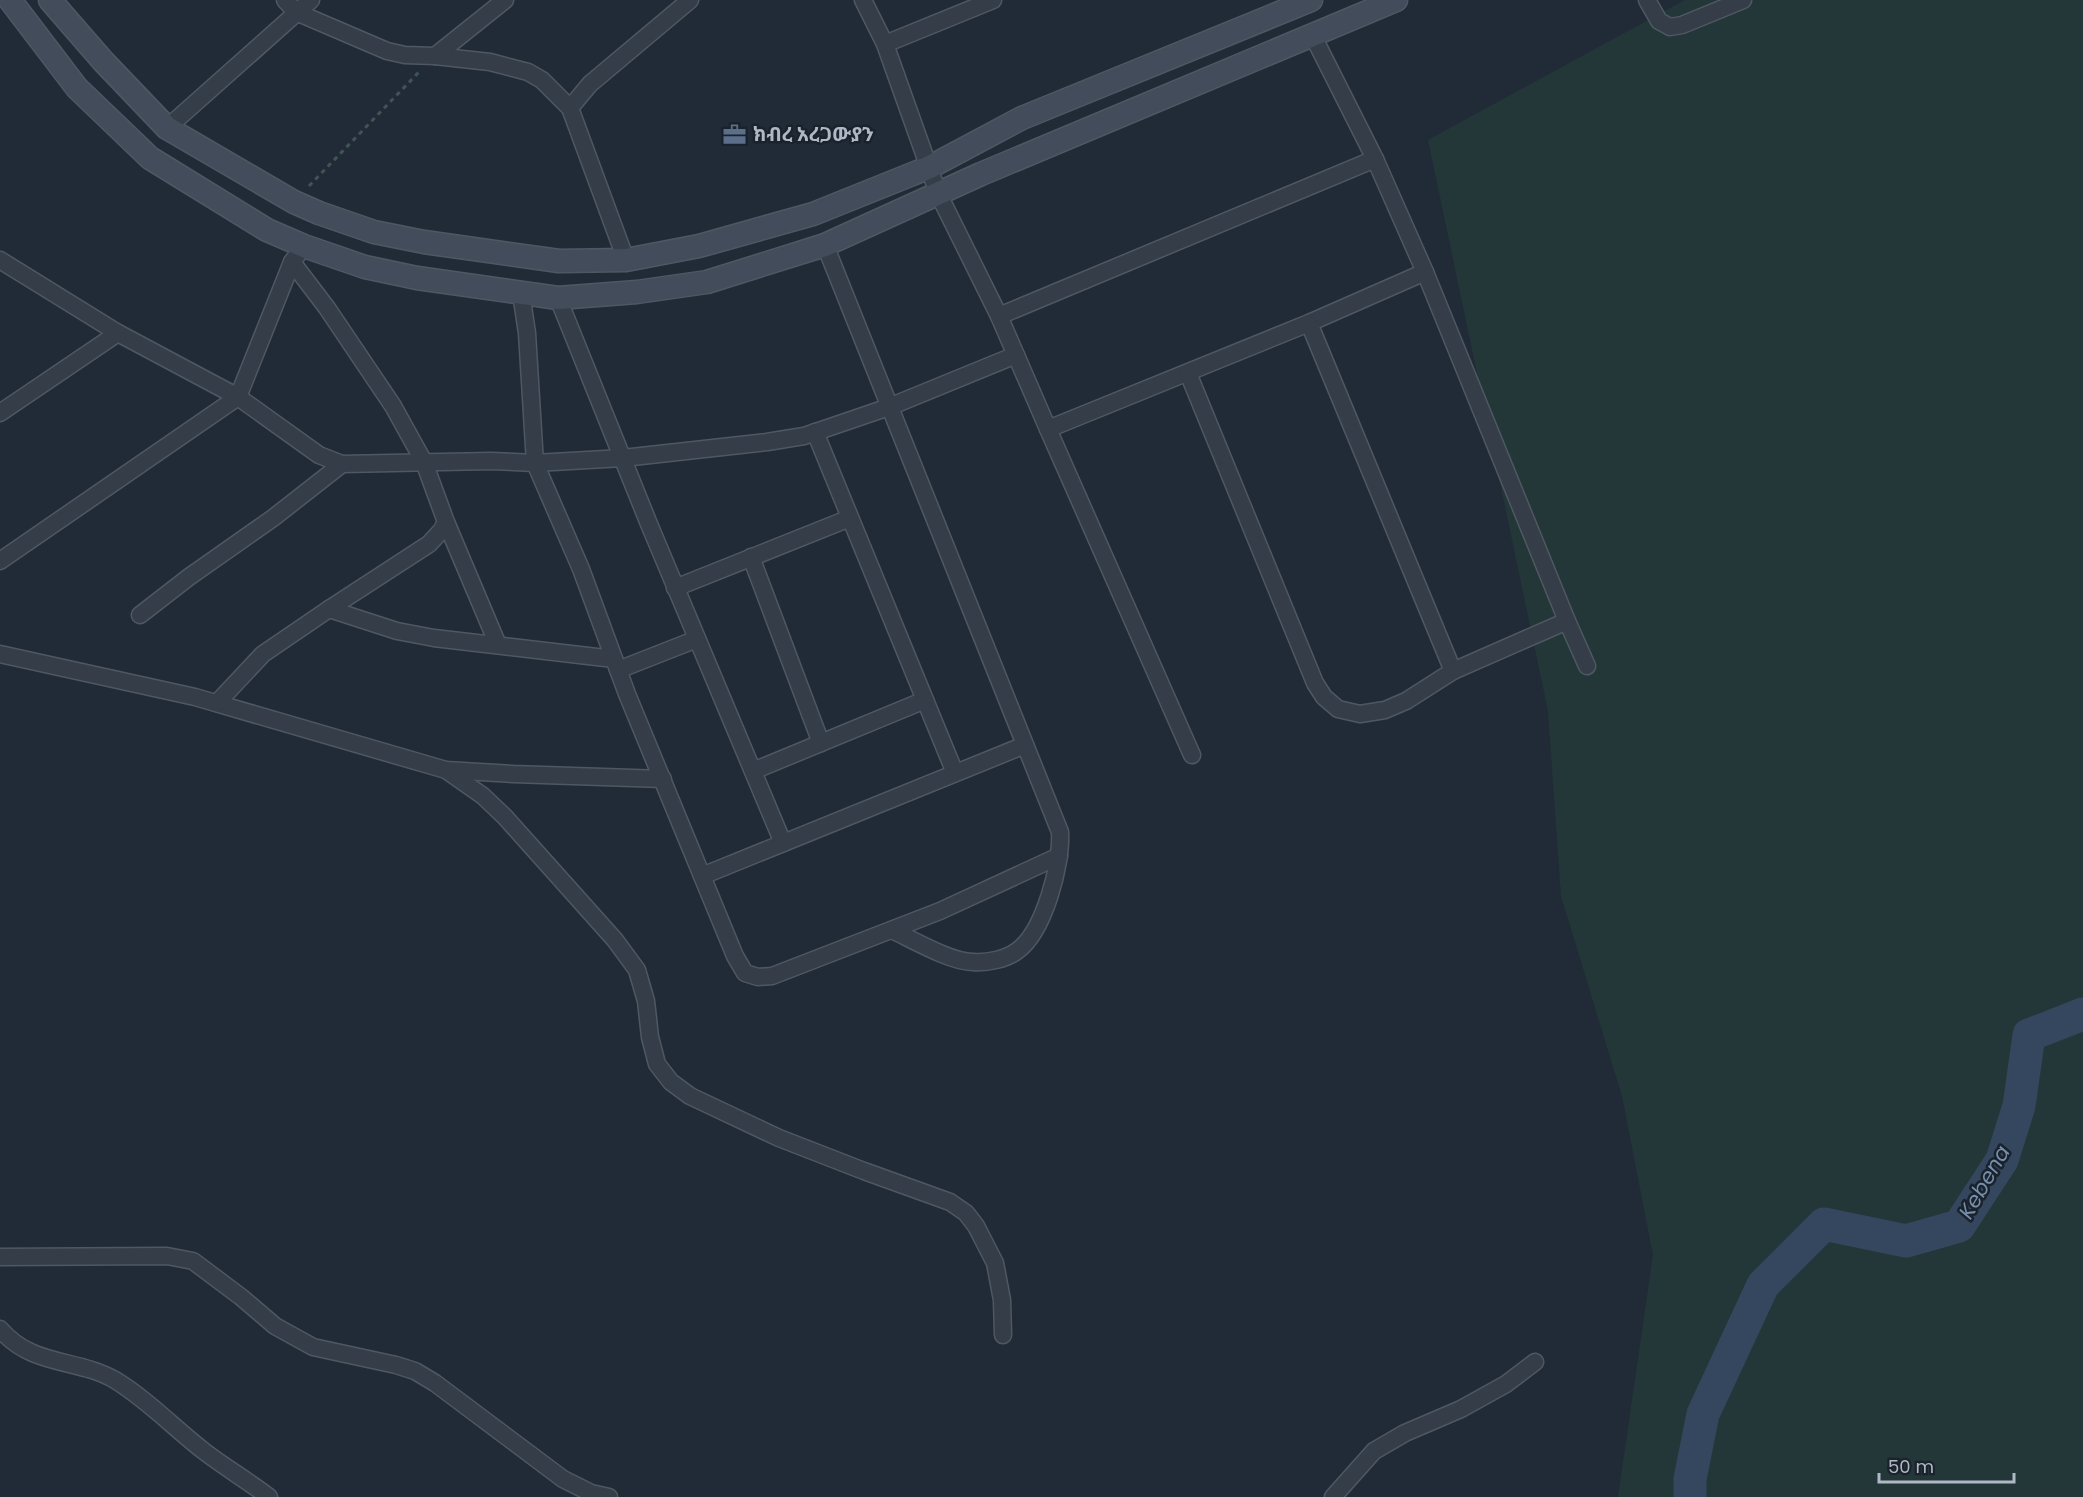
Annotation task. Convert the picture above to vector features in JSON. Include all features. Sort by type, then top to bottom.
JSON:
[{"type":"main road","points":[[10,0],[77,88],[150,158],[267,231],[298,254],[396,274],[558,298],[637,292],[707,282],[825,245],[938,193],[1396,0]]},
{"type":"main road","points":[[50,0],[103,61],[167,128],[294,202],[374,232],[424,242],[559,261],[626,260],[699,246],[813,214],[930,167],[1022,118],[1310,0]]},
{"type":"street","points":[[167,128],[291,6],[311,0]]},
{"type":"street","points":[[435,56],[505,0]]},
{"type":"street","points":[[570,108],[590,84],[690,0]]},
{"type":"street","points":[[862,0],[885,44],[938,193],[999,316],[1192,755]]},
{"type":"street","points":[[885,44],[993,0]]},
{"type":"street","points":[[1647,0],[1659,21],[1670,27],[1682,25],[1743,0]]},
{"type":"street","points":[[291,6],[387,51],[405,55],[490,62],[528,72],[543,81],[570,108],[626,260]]},
{"type":"street","points":[[1313,36],[1376,159],[1425,272],[1587,666]]},
{"type":"street","points":[[999,316],[1376,159]]},
{"type":"street","points":[[825,245],[1060,832],[1059,856],[1047,906],[1035,931],[1018,951],[1000,959],[972,963],[946,955],[892,930]]},
{"type":"street","points":[[0,561],[238,397],[298,254]]},
{"type":"street","points":[[298,254],[327,308],[393,406],[424,462],[446,522],[498,645]]},
{"type":"street","points":[[0,261],[118,333],[238,397],[319,455],[342,464],[491,461],[535,463],[623,458],[767,442],[815,432],[889,407],[1016,355]]},
{"type":"street","points":[[1048,429],[1309,323],[1425,272]]},
{"type":"street","points":[[521,292],[527,333],[535,463],[581,568],[616,664],[702,876],[735,956],[745,973],[750,976],[772,976],[940,911],[1059,856]]},
{"type":"street","points":[[558,298],[675,588],[783,843]]},
{"type":"street","points":[[1309,323],[1453,671]]},
{"type":"street","points":[[0,413],[118,333]]},
{"type":"street","points":[[1188,373],[1316,683],[1324,697],[1338,709],[1360,714],[1385,710],[1406,701],[1453,671],[1567,621]]},
{"type":"street","points":[[815,432],[955,774]]},
{"type":"street","points":[[140,615],[189,577],[273,518],[342,464]]},
{"type":"street","points":[[675,588],[850,518]]},
{"type":"street","points":[[217,703],[263,654],[429,544],[446,522]]},
{"type":"street","points":[[751,557],[821,743]]},
{"type":"street","points":[[329,609],[397,631],[616,664],[697,639]]},
{"type":"street","points":[[0,654],[217,703],[446,770],[663,779]]},
{"type":"street","points":[[753,771],[925,700]]},
{"type":"street","points":[[702,876],[1025,745]]},
{"type":"street","points":[[446,770],[483,796],[505,817],[615,940],[637,970],[646,1001],[650,1037],[657,1064],[671,1082],[690,1096],[779,1137],[950,1202],[966,1213],[976,1226],[995,1263],[1002,1300],[1003,1335]]},
{"type":"street","points":[[0,1257],[167,1256],[193,1261],[242,1297],[275,1326],[313,1347],[415,1371],[435,1383],[563,1479],[591,1493],[609,1497]]},
{"type":"street","points":[[0,1329],[23,1349],[42,1358],[96,1372],[129,1388],[205,1452],[269,1497]]},
{"type":"street","points":[[1333,1497],[1374,1451],[1405,1433],[1461,1409],[1506,1384],[1535,1362]]},
{"type":"path","points":[[294,202],[435,56]]},
{"type":"green space","points":[[1685,0],[2083,0],[2083,1497],[1618,1497],[1653,1255],[1622,1096],[1561,896],[1548,711],[1428,140]]},
{"type":"waterway","name":"Kebena","points":[[1690,1497],[1690,1479],[1703,1414],[1763,1285],[1824,1224],[1906,1241],[1959,1226],[2002,1160],[2019,1106],[2029,1035],[2083,1014]]},
{"type":"place","name":"ክብረ አረጋውያን","points":[[735,134]]}]
